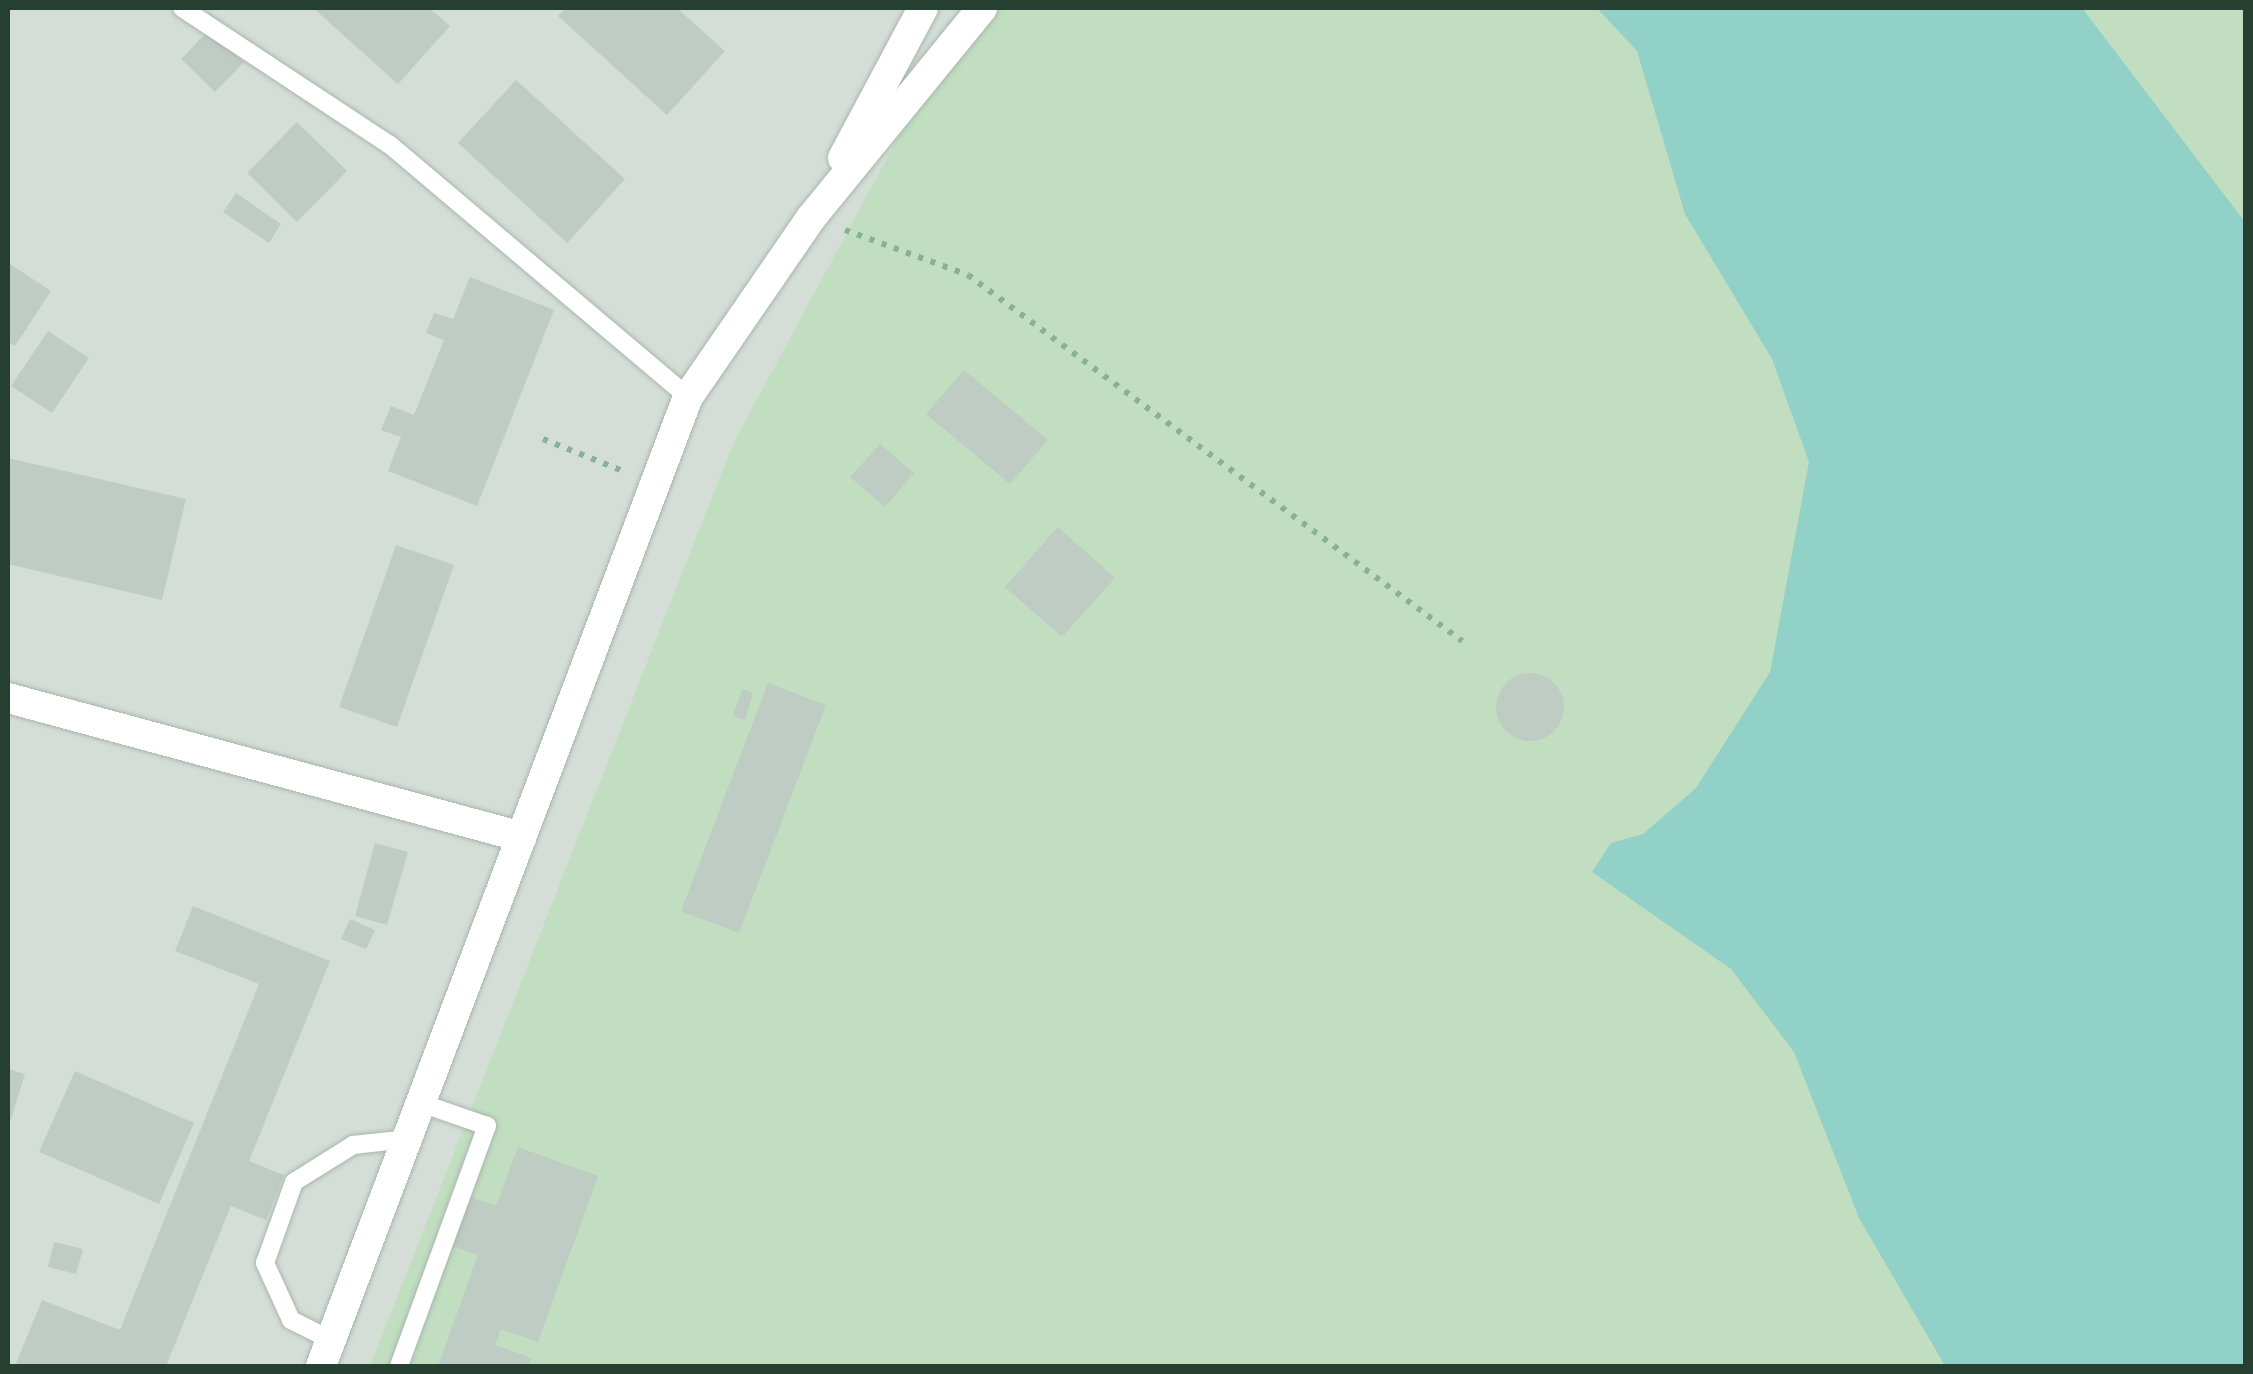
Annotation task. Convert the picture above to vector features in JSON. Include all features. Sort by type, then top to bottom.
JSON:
[{"type":"street","points":[[812,218],[923,8]]},
{"type":"street","points":[[326,1353],[688,398],[812,218],[982,8]]},
{"type":"street","points":[[8,698],[522,837]]},
{"type":"lane","points":[[182,8],[390,145],[688,398]]},
{"type":"lane","points":[[399,1366],[487,1126],[421,1102]]},
{"type":"lane","points":[[326,1353],[291,1320],[265,1263],[294,1182],[352,1145],[408,1139]]},
{"type":"path","points":[[812,218],[968,275],[1462,641]]},
{"type":"path","points":[[543,439],[655,484]]},
{"type":"shaded area","points":[[8,8],[1353,8],[842,1366],[8,1366]]},
{"type":"green space","points":[[968,8],[2245,8],[2245,1366],[370,1366],[733,444]]},
{"type":"water","points":[[1597,8],[2082,8],[2245,222],[2245,1366],[1945,1366],[1859,1218],[1794,1052],[1731,969],[1592,872],[1611,843],[1643,834],[1696,788],[1770,672],[1809,462],[1772,359],[1685,214],[1637,51]]},
{"type":"building","points":[[313,8],[429,8],[450,26],[398,84]]},
{"type":"building","points":[[566,8],[677,8],[725,51],[667,115],[558,16]]},
{"type":"building","points":[[210,29],[244,62],[215,92],[181,59]]},
{"type":"building","points":[[516,80],[625,179],[567,243],[458,143]]},
{"type":"building","points":[[297,122],[347,171],[297,222],[247,173]]},
{"type":"building","points":[[236,193],[281,224],[269,243],[223,212]]},
{"type":"building","points":[[10,264],[51,291],[15,346],[8,341]]},
{"type":"building","points":[[470,277],[554,310],[477,506],[388,471],[401,437],[381,430],[391,406],[414,415],[444,340],[426,333],[434,313],[453,319]]},
{"type":"building","points":[[48,331],[89,358],[52,413],[11,386]]},
{"type":"building","points":[[964,370],[1048,440],[1010,484],[926,414]]},
{"type":"building","points":[[880,444],[914,473],[885,507],[850,477]]},
{"type":"building","points":[[8,458],[186,499],[162,600],[8,564]]},
{"type":"building","points":[[1058,527],[1115,578],[1062,637],[1005,587]]},
{"type":"building","points":[[396,545],[454,565],[397,727],[339,707]]},
{"type":"building","points":[[1530,673],[1554,683],[1564,707],[1554,731],[1530,741],[1506,731],[1496,707],[1506,683]]},
{"type":"building","points":[[768,683],[826,705],[739,933],[681,911]]},
{"type":"building","points":[[742,689],[753,693],[745,720],[733,716]]},
{"type":"building","points":[[375,843],[408,852],[387,925],[355,916]]},
{"type":"building","points":[[193,906],[330,961],[249,1161],[284,1175],[266,1220],[231,1206],[166,1366],[15,1366],[42,1300],[120,1330],[259,984],[175,951]]},
{"type":"building","points":[[350,919],[375,930],[366,949],[341,939]]},
{"type":"building","points":[[8,1069],[25,1074],[11,1119],[8,1118]]},
{"type":"building","points":[[75,1071],[194,1123],[159,1204],[39,1152]]},
{"type":"building","points":[[518,1147],[598,1176],[538,1342],[501,1329],[495,1345],[532,1358],[529,1366],[438,1366],[478,1255],[451,1246],[469,1196],[496,1206]]},
{"type":"building","points":[[54,1242],[83,1249],[76,1274],[48,1267]]}]
